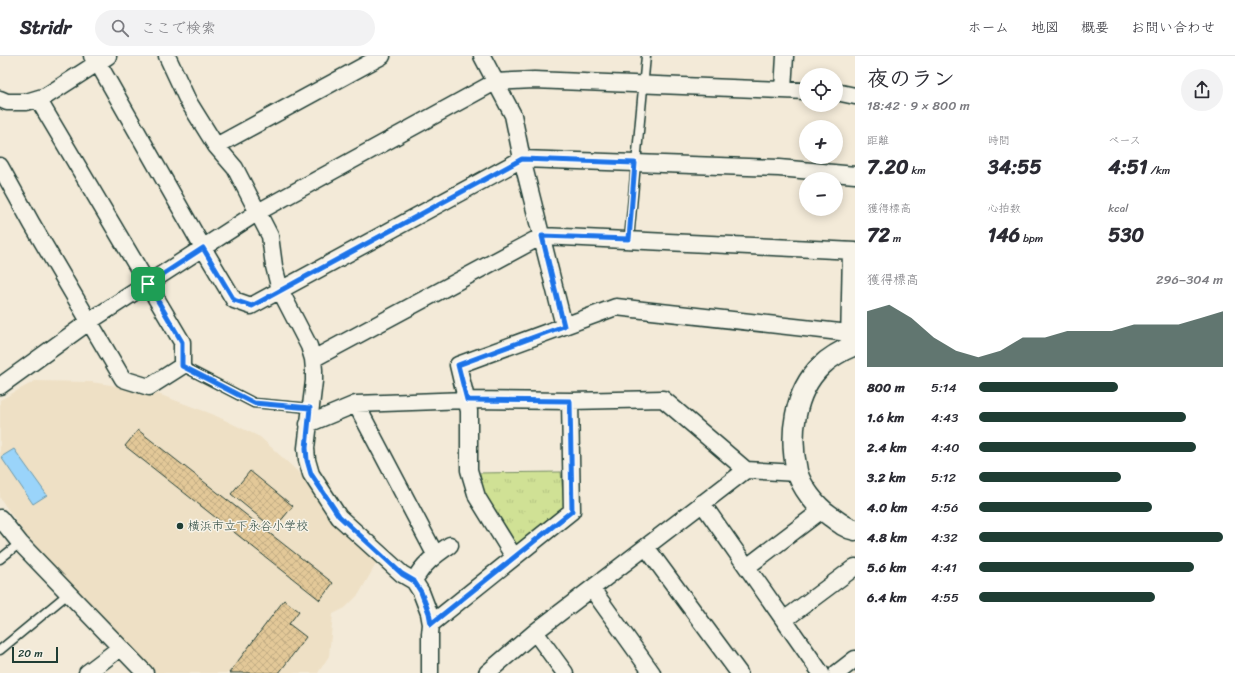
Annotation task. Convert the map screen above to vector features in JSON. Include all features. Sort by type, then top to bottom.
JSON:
[{"type":"street","points":[[167,56],[188,101],[216,146],[235,168],[270,236],[274,266],[280,290],[309,346],[313,359],[314,370],[306,448],[307,460],[311,474],[339,516],[402,574],[414,581],[421,592],[429,613],[431,624],[430,673]]},
{"type":"street","points":[[216,146],[382,56]]},
{"type":"street","points":[[482,56],[513,115],[522,159],[564,326]]},
{"type":"street","points":[[783,90],[785,56]]},
{"type":"street","points":[[2,104],[26,102],[46,96],[99,58],[203,248],[234,300],[252,306],[522,159],[779,168],[855,175]]},
{"type":"street","points":[[0,386],[90,321],[258,212],[495,82],[534,80],[799,91]]},
{"type":"street","points":[[843,93],[855,96]]},
{"type":"street","points":[[0,166],[32,224],[123,379],[149,387],[182,366],[182,342],[38,99]]},
{"type":"street","points":[[313,359],[542,236],[853,251],[851,342]]},
{"type":"street","points":[[514,557],[477,497],[469,470],[469,411],[458,365],[616,307],[851,342]]},
{"type":"street","points":[[851,342],[820,366],[805,387],[797,406],[793,444],[797,473],[807,492],[822,510],[849,529],[855,530]]},
{"type":"street","points":[[308,424],[356,404],[467,400],[570,401],[663,399],[746,470],[797,473]]},
{"type":"street","points":[[431,624],[572,511],[570,401]]},
{"type":"street","points":[[356,404],[435,554]]},
{"type":"street","points":[[487,673],[535,632],[746,470]]},
{"type":"street","points":[[702,504],[821,673]]},
{"type":"street","points":[[747,567],[822,510]]},
{"type":"street","points":[[0,518],[20,543],[145,673]]},
{"type":"street","points":[[414,581],[419,572],[435,554],[450,545]]},
{"type":"street","points":[[646,546],[739,673]]},
{"type":"street","points":[[784,620],[855,567]]},
{"type":"street","points":[[592,589],[652,673]]},
{"type":"street","points":[[535,632],[565,673]]},
{"type":"street","points":[[87,673],[120,648]]},
{"type":"street","points":[[836,673],[855,659]]},
{"type":"lane","points":[[629,239],[646,56]]},
{"type":"lane","points":[[182,366],[254,403],[310,408]]},
{"type":"lane","points":[[0,559],[20,543]]},
{"type":"lane","points":[[0,650],[69,593]]},
{"type":"shaded area","name":"横浜市立下永谷小学校","points":[[35,381],[91,382],[150,391],[212,414],[260,437],[307,480],[317,499],[331,518],[377,562],[359,594],[345,608],[333,614],[329,656],[318,673],[155,673],[150,669],[25,534],[0,498],[0,400]]},
{"type":"green space","points":[[561,472],[564,506],[517,544],[509,542],[482,493],[477,473]]},
{"type":"water","points":[[14,449],[47,495],[33,504],[1,457]]},
{"type":"building","points":[[138,430],[333,583],[320,600],[125,446]]},
{"type":"building","points":[[250,471],[293,506],[274,529],[231,494]]},
{"type":"building","points":[[284,600],[299,611],[289,624],[306,637],[279,673],[229,673]]},
{"type":"place","name":"横浜市立下永谷小学校","points":[[180,526]]},
{"type":"route","points":[[522,159],[635,163],[629,239],[542,236],[564,326],[458,365],[467,400],[570,401],[572,511],[431,624],[429,613],[421,592],[414,581],[402,574],[339,516],[311,474],[307,460],[306,448],[310,408],[254,403],[182,366],[182,342],[148,284],[203,248],[234,300],[252,306],[522,159]]}]
